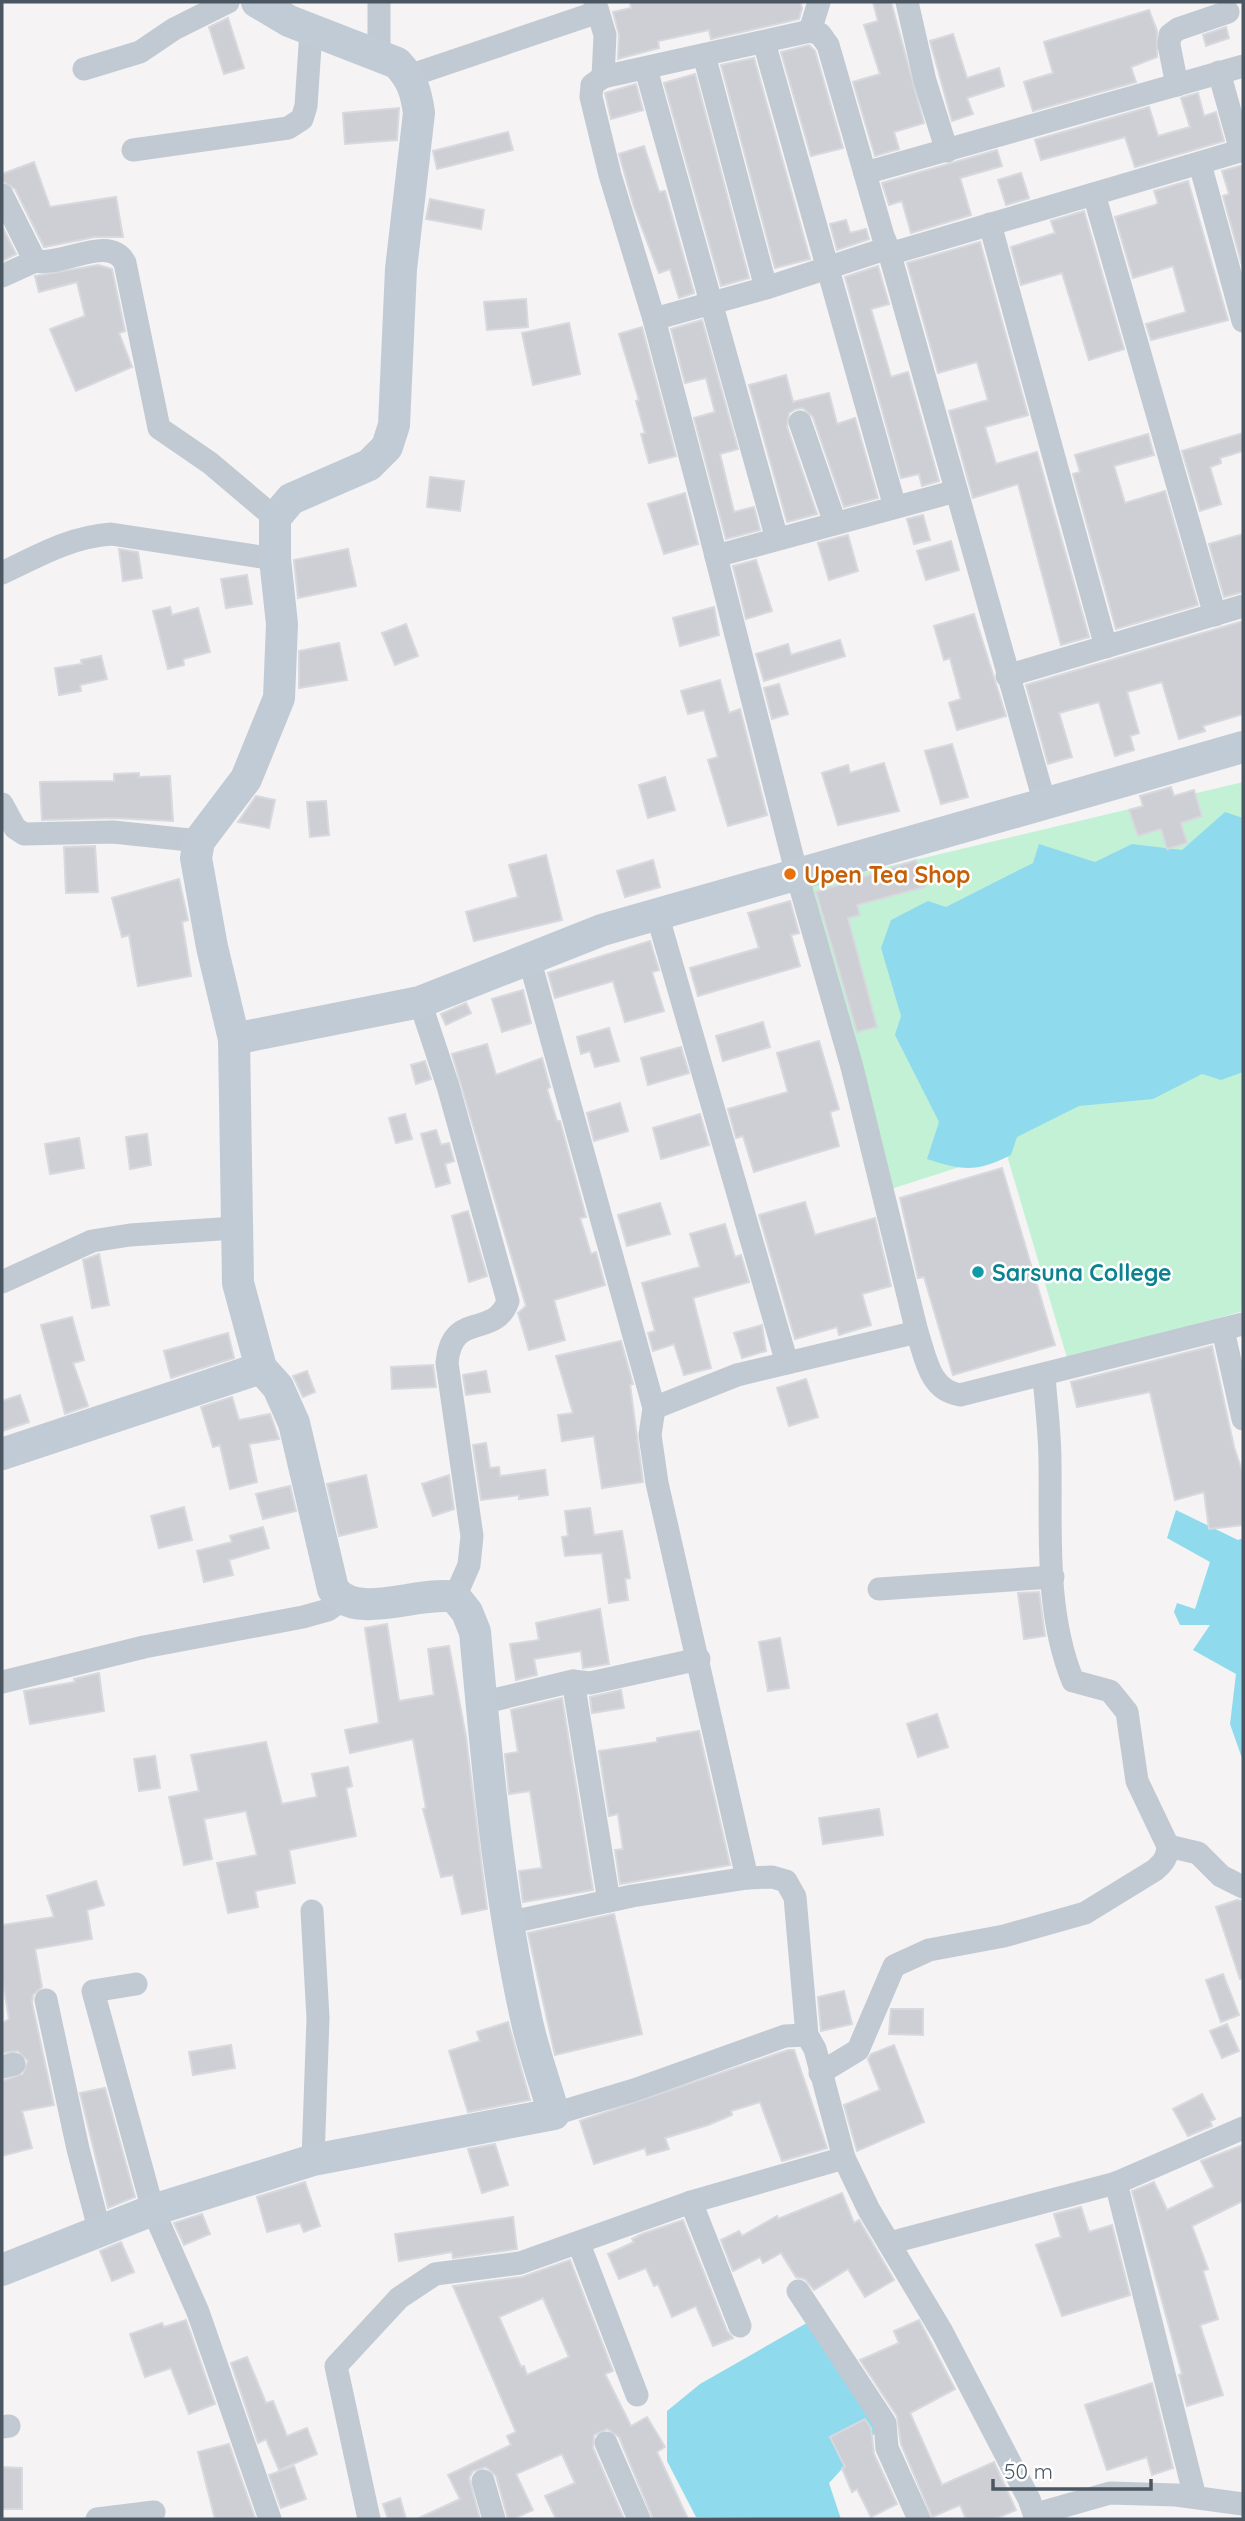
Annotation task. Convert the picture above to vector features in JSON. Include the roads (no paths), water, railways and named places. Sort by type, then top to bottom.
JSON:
[{"type":"street","points":[[84,69],[140,52],[174,29],[228,2]]},
{"type":"street","points":[[257,2],[311,31],[397,63],[409,76],[416,91],[419,113],[401,269],[394,425],[387,447],[369,465],[291,499],[275,518],[275,559],[282,624],[279,698],[246,779],[199,841],[197,875],[234,1039],[238,1283],[248,1329],[261,1368],[278,1387],[294,1423],[332,1589],[342,1600],[355,1606],[439,1594],[455,1597],[467,1612],[475,1632],[493,1827],[507,1923],[527,2025],[554,2113]]},
{"type":"street","points":[[379,2],[379,55]]},
{"type":"street","points":[[810,31],[818,2]]},
{"type":"street","points":[[907,2],[925,81],[947,151]]},
{"type":"street","points":[[409,76],[596,7],[605,35],[603,77]]},
{"type":"street","points":[[1177,85],[1168,45],[1170,35],[1178,29],[1228,12]]},
{"type":"street","points":[[133,150],[288,128],[302,119],[306,106],[311,31]]},
{"type":"street","points":[[1045,804],[828,45],[820,34],[810,31],[603,77],[592,85],[591,97],[610,175],[654,319],[797,875],[852,1067],[917,1332],[935,1383],[946,1393],[960,1395],[1233,1327],[1243,1419]]},
{"type":"street","points":[[764,42],[895,507]]},
{"type":"street","points":[[704,55],[766,288]]},
{"type":"street","points":[[865,173],[1243,66]]},
{"type":"street","points":[[646,69],[777,539]]},
{"type":"street","points":[[654,319],[766,288],[888,248],[896,252],[1242,151],[1219,72]]},
{"type":"street","points":[[1200,164],[1243,321]]},
{"type":"street","points":[[1094,194],[1215,615]]},
{"type":"street","points":[[2,195],[35,261]]},
{"type":"street","points":[[990,224],[1106,647]]},
{"type":"street","points":[[2,276],[35,261],[46,263],[110,248],[120,253],[125,263],[159,428],[229,478],[275,518]]},
{"type":"street","points":[[800,422],[835,523]]},
{"type":"street","points":[[716,556],[957,491]]},
{"type":"street","points":[[2,573],[66,542],[111,534],[275,559]]},
{"type":"street","points":[[1007,676],[1243,606]]},
{"type":"street","points":[[234,1039],[420,1002],[602,930],[1243,747]]},
{"type":"street","points":[[2,804],[15,828],[24,834],[113,832],[199,841]]},
{"type":"street","points":[[657,914],[787,1363]]},
{"type":"street","points":[[529,958],[653,1408],[650,1435],[657,1483],[747,1878]]},
{"type":"street","points":[[420,1002],[448,1086],[508,1301],[498,1318],[459,1332],[449,1344],[447,1363],[472,1536],[469,1565],[455,1597]]},
{"type":"street","points":[[2,1282],[92,1241],[130,1235],[235,1228]]},
{"type":"street","points":[[653,1408],[737,1375],[917,1332]]},
{"type":"street","points":[[2,1454],[261,1368]]},
{"type":"street","points":[[820,2073],[858,2050],[894,1966],[929,1950],[1004,1936],[1085,1913],[1164,1862],[1168,1846],[1137,1781],[1127,1712],[1110,1691],[1073,1681],[1063,1655],[1052,1577],[1044,1376]]},
{"type":"street","points":[[879,1589],[1052,1577]]},
{"type":"street","points":[[2,1682],[144,1647],[303,1617],[328,1610],[342,1600]]},
{"type":"street","points":[[481,1703],[573,1681],[590,1683],[699,1658]]},
{"type":"street","points":[[573,1681],[609,1901]]},
{"type":"street","points":[[1168,1846],[1198,1853],[1221,1876],[1243,1887]]},
{"type":"street","points":[[507,1923],[609,1901],[747,1878],[772,1877],[786,1881],[795,1897],[807,2035],[815,2049],[844,2158],[889,2244],[942,2332],[1036,2517],[1110,2493],[1139,2492],[1243,2504]]},
{"type":"street","points":[[312,1911],[318,2018],[313,2160]]},
{"type":"street","points":[[136,1984],[93,1992],[153,2210],[198,2312],[270,2519]]},
{"type":"street","points":[[46,2000],[78,2149],[100,2232]]},
{"type":"street","points":[[2,2270],[153,2210],[313,2160],[554,2113],[634,2090],[785,2036],[807,2035]]},
{"type":"street","points":[[889,2244],[1116,2183],[1243,2128]]},
{"type":"street","points":[[369,2519],[336,2366],[399,2298],[435,2274],[520,2263],[691,2202],[844,2158]]},
{"type":"street","points":[[1116,2183],[1195,2497]]},
{"type":"street","points":[[691,2202],[740,2326]]},
{"type":"street","points":[[579,2244],[637,2395]]},
{"type":"street","points":[[798,2291],[885,2423],[887,2448],[919,2519]]},
{"type":"street","points":[[606,2443],[639,2519]]},
{"type":"street","points":[[483,2481],[494,2519]]},
{"type":"street","points":[[97,2519],[153,2512]]},
{"type":"water","points":[[1225,812],[1243,818],[1243,1072],[1221,1080],[1202,1074],[1153,1099],[1079,1106],[1017,1137],[1011,1155],[979,1167],[950,1166],[927,1159],[939,1122],[895,1035],[901,1016],[881,948],[891,920],[928,901],[946,907],[1033,863],[1039,844],[1095,862],[1132,844],[1182,850]]},
{"type":"water","points":[[1176,1510],[1238,1540],[1243,1538],[1243,1761],[1230,1724],[1236,1674],[1193,1650],[1210,1625],[1180,1625],[1174,1612],[1177,1603],[1195,1609],[1210,1562],[1167,1538]]},
{"type":"water","points":[[812,2320],[879,2429],[829,2483],[841,2519],[696,2517],[667,2461],[667,2411],[700,2384]]},
{"type":"place","name":"Upen Tea Shop","points":[[790,874]]},
{"type":"place","name":"Sarsuna College","points":[[978,1272]]}]
